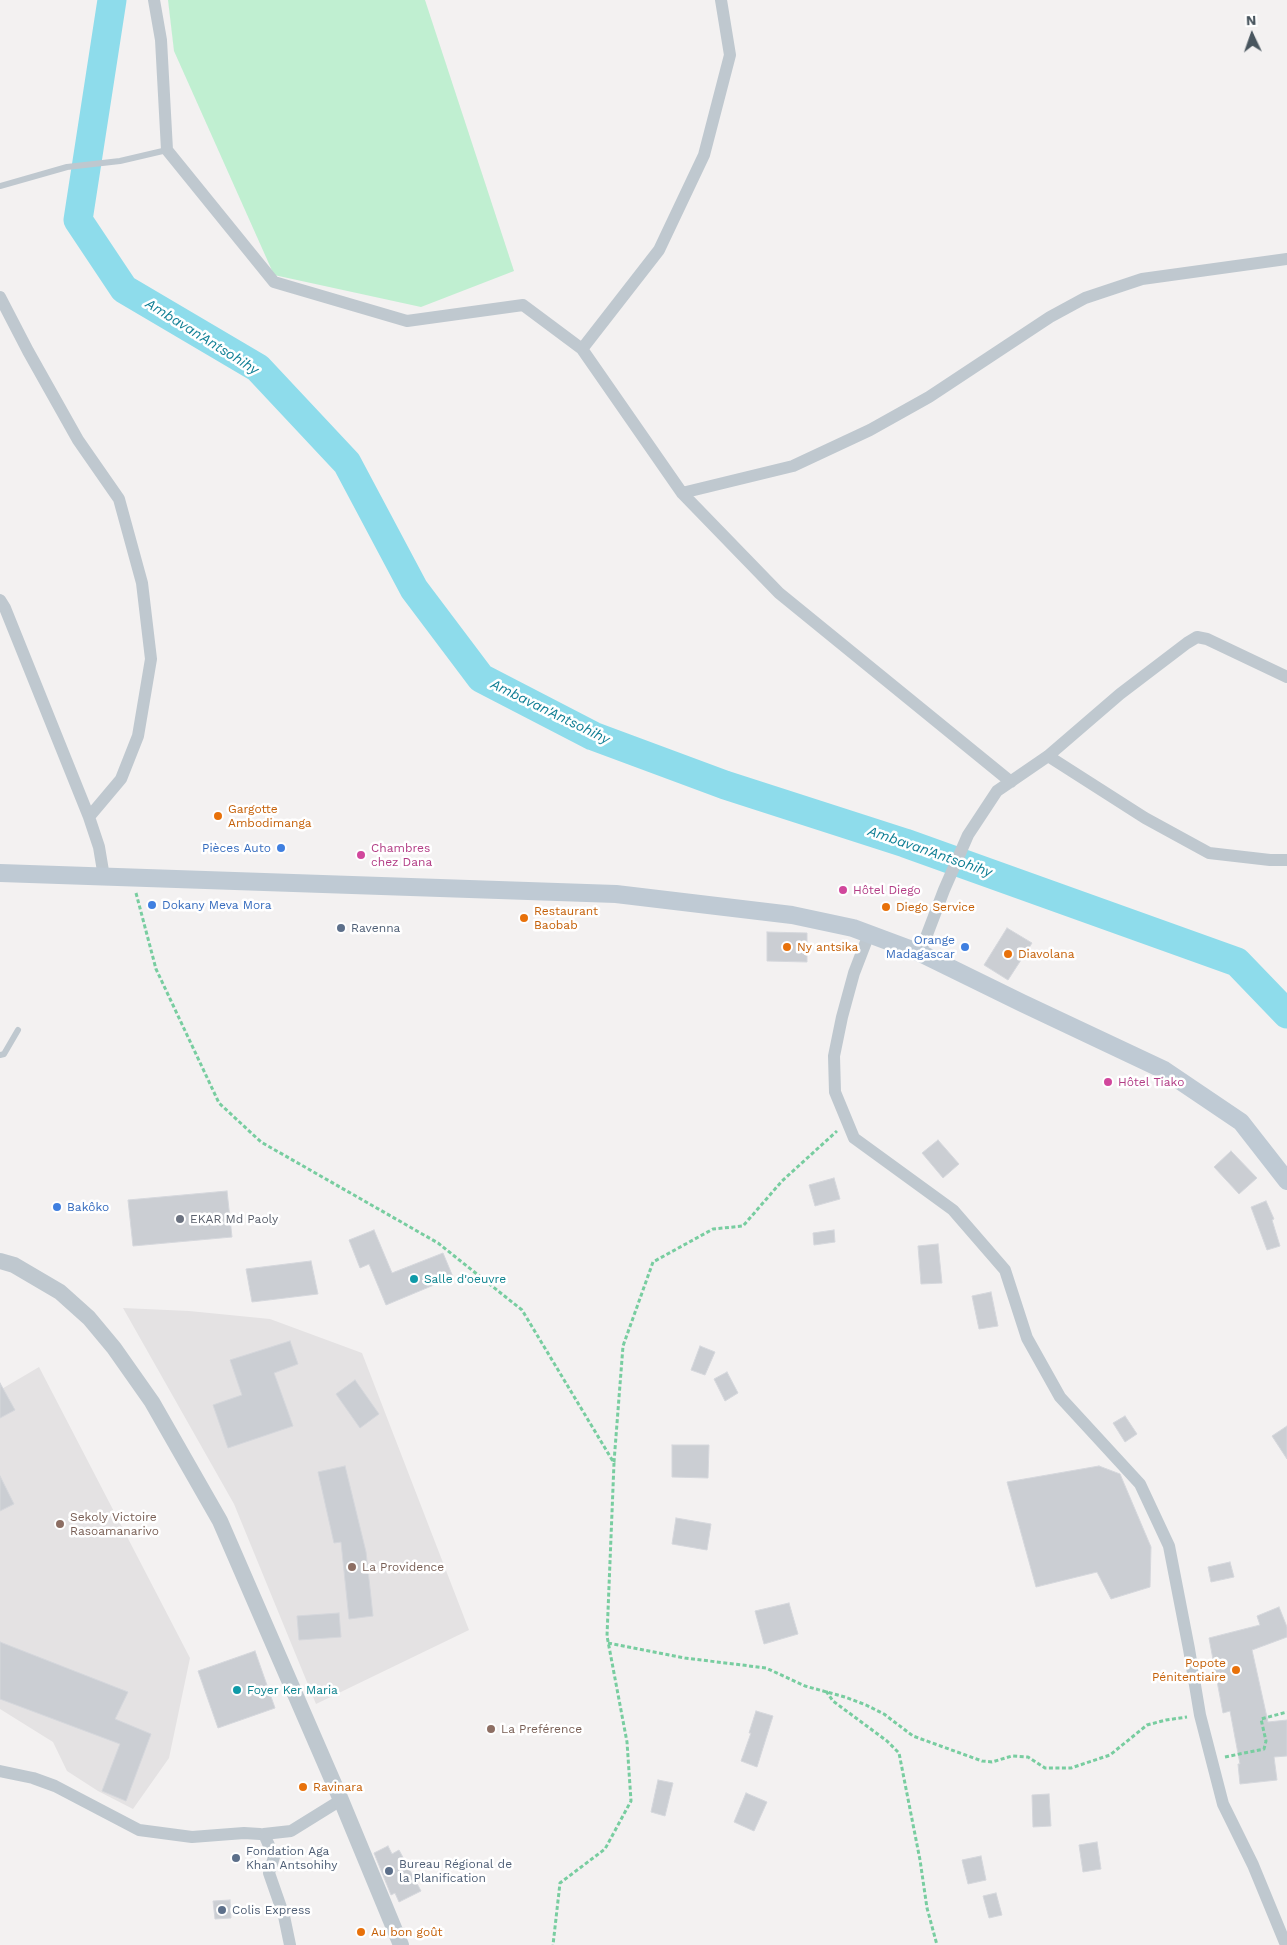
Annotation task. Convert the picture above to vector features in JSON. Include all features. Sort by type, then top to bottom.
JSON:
[{"type":"main road","points":[[0,873],[616,894],[792,915],[853,928],[920,953],[1164,1070],[1241,1122],[1287,1181]]},
{"type":"street","points":[[154,0],[161,40],[167,150],[274,282],[406,320],[523,305],[582,348],[682,493],[778,593],[1010,782]]},
{"type":"street","points":[[582,348],[659,250],[704,155],[730,55],[721,0]]},
{"type":"street","points":[[682,493],[794,466],[862,434],[929,397],[1050,317],[1085,298],[1142,279],[1287,259]]},
{"type":"street","points":[[0,297],[78,440],[120,499],[142,583],[151,659],[138,736],[121,779],[89,816]]},
{"type":"street","points":[[0,600],[5,608],[89,816],[100,847],[104,877]]},
{"type":"street","points":[[920,953],[944,890],[968,835],[997,791],[1048,756],[1120,694],[1197,637],[1207,639],[1287,677]]},
{"type":"street","points":[[1048,756],[1145,818],[1209,852],[1270,860],[1287,860]]},
{"type":"street","points":[[869,934],[854,973],[842,1016],[834,1056],[835,1092],[847,1122],[854,1138],[953,1210],[1005,1270],[1027,1338],[1060,1397],[1140,1484],[1168,1546],[1200,1715],[1223,1804],[1253,1865],[1286,1945]]},
{"type":"street","points":[[0,1260],[14,1264],[60,1292],[89,1318],[114,1348],[152,1402],[220,1521],[341,1800],[401,1945]]},
{"type":"street","points":[[0,1770],[33,1778],[55,1786],[140,1830],[192,1837],[291,1831],[341,1800]]},
{"type":"street","points":[[262,1834],[274,1857],[269,1873],[284,1916],[290,1945]]},
{"type":"lane","points":[[0,186],[67,167],[120,161],[167,150]]},
{"type":"lane","points":[[0,1055],[4,1054],[18,1030]]},
{"type":"path","points":[[131,877],[156,969],[218,1103],[261,1142],[438,1243],[522,1310],[614,1463]]},
{"type":"path","points":[[553,1945],[560,1883],[605,1849],[630,1801],[627,1742],[607,1636],[614,1463],[623,1346],[652,1262],[713,1229],[744,1226],[782,1181],[847,1122]]},
{"type":"path","points":[[608,1643],[685,1658],[766,1668],[804,1686],[845,1697],[878,1711],[913,1736],[966,1756],[992,1762],[1012,1756],[1028,1757],[1045,1768],[1071,1768],[1110,1755],[1147,1725],[1200,1715]]},
{"type":"path","points":[[826,1691],[833,1701],[887,1741],[899,1753],[920,1860],[927,1908],[937,1945]]},
{"type":"path","points":[[1212,1760],[1264,1749],[1266,1740],[1262,1719],[1287,1712]]},
{"type":"shaded area","name":"La Providence","points":[[123,1308],[189,1311],[270,1319],[362,1353],[469,1630],[316,1704],[234,1504]]},
{"type":"shaded area","name":"Sekoly Victoire Rasoamanarivo","points":[[39,1367],[190,1658],[169,1758],[133,1809],[98,1791],[67,1771],[53,1742],[0,1709],[0,1390]]},
{"type":"green space","points":[[168,0],[425,0],[514,271],[421,307],[274,275],[174,51]]},
{"type":"building","name":"Diavolana","points":[[1007,928],[1032,943],[1008,980],[984,965]]},
{"type":"building","name":"Ny antsika","points":[[767,932],[807,933],[807,962],[767,961]]},
{"type":"building","points":[[938,1140],[959,1164],[943,1178],[922,1153]]},
{"type":"building","points":[[1231,1151],[1257,1178],[1239,1194],[1214,1167]]},
{"type":"building","points":[[834,1178],[840,1199],[815,1206],[809,1185]]},
{"type":"building","name":"EKAR Md Paoly","points":[[227,1191],[232,1237],[133,1246],[128,1200]]},
{"type":"building","points":[[1266,1201],[1274,1219],[1272,1220],[1280,1246],[1267,1250],[1251,1207]]},
{"type":"building","name":"Salle d'oeuvre","points":[[374,1230],[392,1273],[443,1253],[453,1277],[386,1305],[369,1264],[360,1268],[349,1240]]},
{"type":"building","points":[[834,1230],[835,1242],[814,1245],[813,1233]]},
{"type":"building","points":[[938,1244],[942,1283],[921,1284],[918,1246]]},
{"type":"building","points":[[311,1261],[318,1294],[252,1302],[246,1269]]},
{"type":"building","points":[[991,1292],[998,1326],[979,1329],[972,1296]]},
{"type":"building","points":[[290,1341],[298,1364],[274,1373],[293,1426],[228,1448],[213,1405],[242,1395],[230,1360]]},
{"type":"building","points":[[700,1346],[715,1352],[705,1375],[691,1370]]},
{"type":"building","points":[[727,1372],[738,1393],[725,1401],[714,1379]]},
{"type":"building","points":[[355,1380],[379,1414],[360,1428],[336,1394]]},
{"type":"building","points":[[0,1383],[15,1410],[0,1418]]},
{"type":"building","points":[[1125,1416],[1137,1434],[1125,1442],[1113,1423]]},
{"type":"building","points":[[1287,1426],[1287,1459],[1272,1436]]},
{"type":"building","points":[[672,1445],[709,1445],[708,1478],[672,1477]]},
{"type":"building","points":[[345,1466],[366,1552],[373,1616],[349,1619],[341,1542],[334,1543],[318,1472]]},
{"type":"building","points":[[1099,1466],[1120,1474],[1151,1547],[1150,1587],[1111,1599],[1097,1572],[1036,1587],[1007,1482]]},
{"type":"building","points":[[0,1476],[14,1504],[0,1511]]},
{"type":"building","points":[[676,1518],[711,1524],[707,1550],[672,1544]]},
{"type":"building","points":[[1230,1562],[1234,1577],[1211,1582],[1208,1567]]},
{"type":"building","points":[[789,1603],[798,1634],[764,1644],[755,1611]]},
{"type":"building","points":[[1279,1607],[1287,1627],[1287,1637],[1252,1650],[1268,1722],[1287,1720],[1287,1756],[1274,1757],[1277,1780],[1240,1784],[1238,1764],[1240,1764],[1230,1711],[1223,1713],[1209,1638],[1260,1625],[1257,1616]]},
{"type":"building","points":[[339,1613],[341,1637],[299,1640],[297,1616]]},
{"type":"building","points":[[0,1642],[128,1692],[115,1719],[151,1734],[126,1801],[102,1791],[120,1744],[0,1699]]},
{"type":"building","name":"Foyer Ker Maria","points":[[255,1651],[275,1708],[218,1728],[198,1671]]},
{"type":"building","points":[[756,1711],[773,1716],[757,1767],[741,1761],[751,1733],[749,1733]]},
{"type":"building","points":[[658,1780],[673,1783],[665,1816],[651,1812]]},
{"type":"building","points":[[746,1793],[767,1802],[754,1831],[734,1822]]},
{"type":"building","points":[[1049,1794],[1051,1826],[1033,1827],[1032,1795]]},
{"type":"building","points":[[1097,1842],[1101,1869],[1083,1872],[1079,1845]]},
{"type":"building","points":[[388,1846],[392,1854],[399,1850],[421,1891],[399,1902],[395,1893],[391,1895],[374,1853]]},
{"type":"building","points":[[981,1856],[986,1880],[968,1884],[962,1860]]},
{"type":"building","points":[[996,1893],[1002,1915],[989,1918],[983,1896]]},
{"type":"building","name":"Colis Express","points":[[230,1900],[231,1918],[215,1919],[213,1901]]},
{"type":"waterway","name":"Ambavan'Antsohihy","points":[[112,0],[78,220],[124,289],[258,368],[347,463],[414,589],[481,678],[593,736],[725,785],[905,843],[1237,962],[1287,1014]]},
{"type":"place","name":"Gargotte Ambodimanga","points":[[218,816]]},
{"type":"place","name":"Pièces Auto","points":[[281,848]]},
{"type":"place","name":"Chambres chez Dana","points":[[361,855]]},
{"type":"place","name":"Hôtel Diego","points":[[843,890]]},
{"type":"place","name":"Dokany Meva Mora","points":[[152,905]]},
{"type":"place","name":"Diego Service","points":[[886,907]]},
{"type":"place","name":"Restaurant Baobab","points":[[524,918]]},
{"type":"place","name":"Ravenna","points":[[341,928]]},
{"type":"place","name":"Ny antsika","points":[[787,947]]},
{"type":"place","name":"Orange Madagascar","points":[[965,947]]},
{"type":"place","name":"Diavolana","points":[[1008,954]]},
{"type":"place","name":"Hôtel Tiako","points":[[1108,1082]]},
{"type":"place","name":"Bakôko","points":[[57,1207]]},
{"type":"place","name":"EKAR Md Paoly","points":[[180,1219]]},
{"type":"place","name":"Salle d'oeuvre","points":[[414,1279]]},
{"type":"place","name":"Sekoly Victoire Rasoamanarivo","points":[[60,1524]]},
{"type":"place","name":"La Providence","points":[[352,1567]]},
{"type":"place","name":"Popote Pénitentiaire","points":[[1236,1670]]},
{"type":"place","name":"Foyer Ker Maria","points":[[237,1690]]},
{"type":"place","name":"La Preférence","points":[[491,1729]]},
{"type":"place","name":"Ravinara","points":[[303,1787]]},
{"type":"place","name":"Fondation Aga Khan Antsohihy","points":[[236,1858]]},
{"type":"place","name":"Bureau Régional de la Planification","points":[[389,1871]]},
{"type":"place","name":"Colis Express","points":[[222,1910]]},
{"type":"place","name":"Au bon goût","points":[[361,1932]]}]
